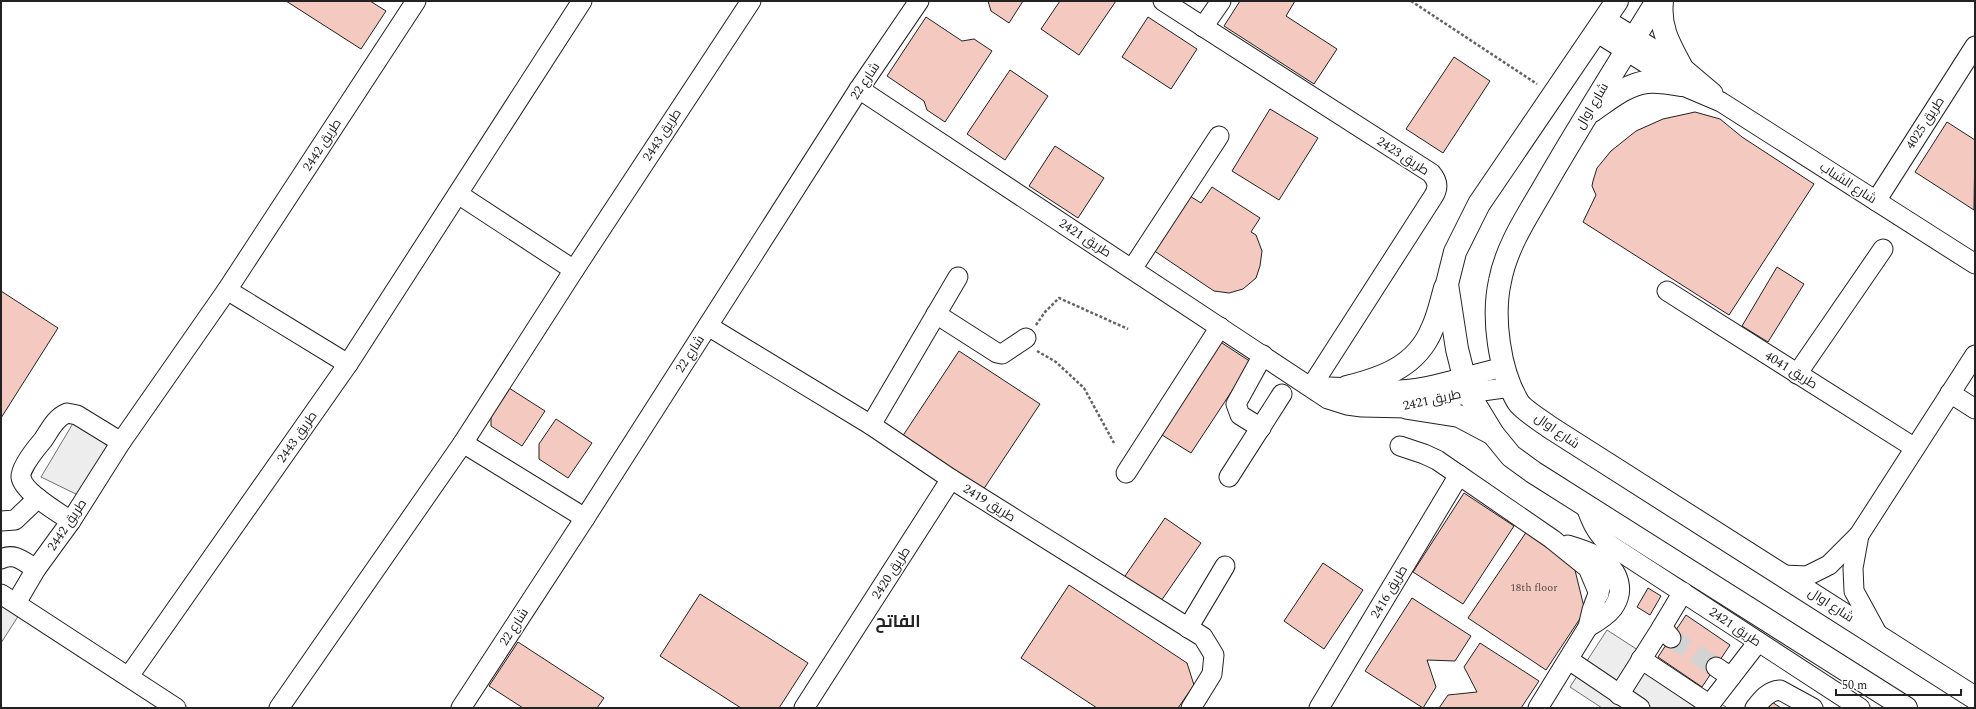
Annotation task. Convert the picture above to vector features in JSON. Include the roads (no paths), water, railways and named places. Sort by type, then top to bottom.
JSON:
[{"type":"main road","name":"شارع اوال","points":[[1657,1],[1586,115],[1509,251],[1500,280],[1496,306],[1507,377],[1519,404],[1551,428],[1975,698]]},
{"type":"main road","points":[[1586,115],[1621,92],[1635,85],[1681,75],[1660,16],[1662,1]]},
{"type":"main road","points":[[1348,388],[1386,376],[1417,354],[1432,329],[1455,252],[1479,204],[1606,17]]},
{"type":"main road","points":[[1446,284],[1466,385],[1494,434],[1511,456],[1906,708]]},
{"type":"main road","points":[[1408,408],[1459,416],[1494,434]]},
{"type":"street","name":"طريق 2442","points":[[167,706],[129,676],[9,598],[36,569],[71,521],[121,442],[227,290],[416,1]]},
{"type":"street","name":"طريق 2443","points":[[279,708],[463,443],[574,270],[751,1]]},
{"type":"street","name":"شارع 22","points":[[461,708],[585,518],[859,89],[919,1]]},
{"type":"street","name":"طريق 2423","points":[[1163,1],[1431,173],[1436,178],[1437,191],[1434,197],[1311,387]]},
{"type":"street","points":[[1203,27],[1221,1]]},
{"type":"street","name":"طريق 2443","points":[[129,676],[348,364],[458,194],[579,2]]},
{"type":"street","name":"شارع الشباب","points":[[1606,17],[1630,44],[1681,75],[1975,264]]},
{"type":"street","name":"طريق 4025","points":[[1876,200],[1975,46]]},
{"type":"street","name":"طريق 2421","points":[[859,89],[1072,222],[1132,270],[1328,399],[1347,406],[1408,408],[1466,385],[1507,377]]},
{"type":"street","points":[[1132,270],[1219,136]]},
{"type":"street","points":[[458,194],[574,270]]},
{"type":"street","points":[[1797,374],[1883,249]]},
{"type":"street","points":[[871,425],[958,277]]},
{"type":"street","points":[[227,290],[348,364]]},
{"type":"street","name":"طريق 4041","points":[[1667,291],[1915,448]]},
{"type":"street","points":[[936,314],[997,353],[1002,354],[1026,338]]},
{"type":"street","name":"طريق 2419","points":[[708,326],[915,452],[1202,637],[1214,655],[1212,674],[1191,708]]},
{"type":"street","points":[[1126,473],[1220,327]]},
{"type":"street","points":[[1261,428],[1240,415],[1236,408],[1237,400],[1263,355]]},
{"type":"street","points":[[1783,575],[1807,576],[1829,565],[1859,536],[1975,355]]},
{"type":"street","name":"طريق 2421","points":[[1311,387],[1331,386],[1400,390],[1449,382],[1466,385]]},
{"type":"street","points":[[1950,393],[1975,409]]},
{"type":"street","points":[[1229,477],[1282,394]]},
{"type":"street","points":[[71,521],[38,498],[24,482],[22,472],[34,450],[61,415],[67,413],[77,415],[121,442]]},
{"type":"street","points":[[463,443],[585,518]]},
{"type":"street","name":"طريق 2421","points":[[1400,446],[1424,454],[1460,475],[1552,539],[1588,568],[1599,594]]},
{"type":"street","name":"طريق 2416","points":[[1319,708],[1460,475]]},
{"type":"street","name":"طريق 2420","points":[[804,708],[962,483]]},
{"type":"street","points":[[1,521],[15,520],[38,498]]},
{"type":"street","name":"طريق 2421","points":[[1585,504],[1594,528],[1602,539],[1619,581],[1617,600],[1606,614],[1588,627]]},
{"type":"street","points":[[1859,536],[1853,568],[1854,590],[1878,635]]},
{"type":"street","name":"طريق 2421","points":[[1552,539],[1588,552],[1608,554],[1683,592],[1860,708]]},
{"type":"street","name":"طريق 2421","points":[[1538,708],[1588,627],[1592,610],[1599,594],[1608,554]]},
{"type":"street","points":[[1,559],[8,556],[15,556],[36,569]]},
{"type":"street","points":[[1188,628],[1225,566]]},
{"type":"street","points":[[1619,695],[1641,659],[1666,632],[1683,592]]},
{"type":"street","points":[[1641,659],[1708,707],[1758,642]]},
{"type":"street","points":[[1569,660],[1640,708]]},
{"type":"street","points":[[1716,666],[1731,677]]},
{"type":"street","points":[[1789,693],[1802,671]]},
{"type":"street","points":[[1755,708],[1770,692],[1780,690],[1789,693],[1813,708]]},
{"type":"tunnel","points":[[1671,638],[1716,667]]},
{"type":"district","name":"الفاتح","points":[[898,622]]}]
